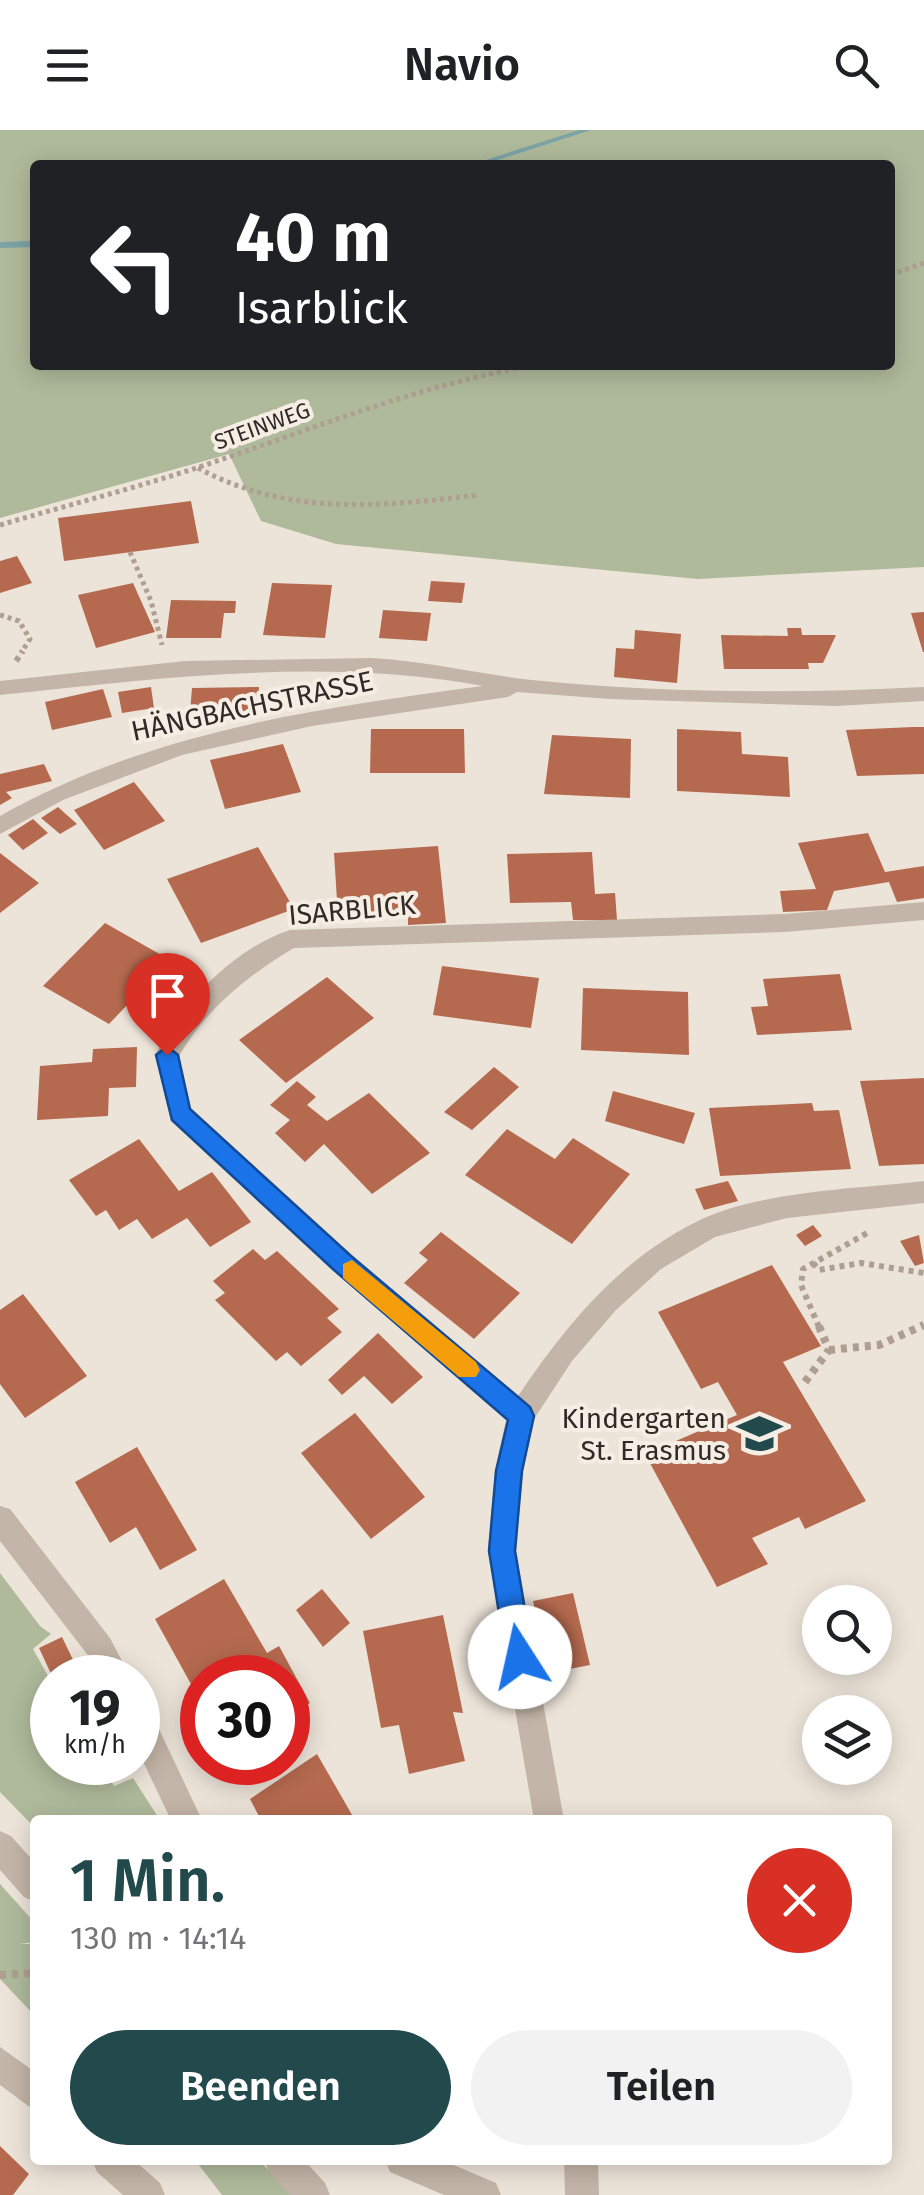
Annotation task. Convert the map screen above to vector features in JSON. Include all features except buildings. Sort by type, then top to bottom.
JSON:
[{"type":"street","name":"HÄNGBACHSTRASSE","points":[[3,681],[185,668],[372,665],[424,668],[530,687],[722,698],[924,694]]},
{"type":"street","name":"HÄNGBACHSTRASSE","points":[[0,826],[137,758],[414,702],[530,687]]},
{"type":"street","name":"ISARBLICK","points":[[521,1416],[342,1263],[180,1114],[167,1055],[184,1023],[246,964],[290,939],[785,923],[924,911]]},
{"type":"street","points":[[548,1815],[502,1551],[509,1471],[521,1416],[563,1352],[607,1302],[652,1262],[708,1228],[787,1207],[924,1192]]},
{"type":"street","points":[[0,1519],[104,1655]]},
{"type":"street","points":[[160,1764],[185,1815]]},
{"type":"street","points":[[0,1847],[30,1880]]},
{"type":"street","points":[[0,2063],[30,2090]]},
{"type":"street","points":[[114,2165],[148,2195]]},
{"type":"street","points":[[286,2165],[313,2195]]},
{"type":"street","points":[[414,2165],[484,2195]]},
{"type":"street","points":[[581,2165],[582,2195]]},
{"type":"path","points":[[895,273],[924,264]]},
{"type":"path","name":"STEINWEG","points":[[0,525],[197,468],[329,420],[505,370]]},
{"type":"path","points":[[197,468],[228,488],[289,503],[371,507],[477,495]]},
{"type":"path","points":[[130,552],[158,629]]},
{"type":"path","points":[[0,615],[19,621],[30,639],[3,681]]},
{"type":"path","points":[[829,1350],[801,1286],[803,1268],[894,1216],[895,1194]]},
{"type":"path","points":[[813,1262],[818,1270],[861,1263],[924,1273]]},
{"type":"path","points":[[829,1350],[857,1351],[900,1341],[924,1324]]},
{"type":"path","points":[[805,1382],[829,1350]]},
{"type":"path","points":[[0,1975],[30,1973]]},
{"type":"green space","points":[[0,130],[924,130],[924,567],[698,579],[336,544],[261,521],[229,454],[0,518]]},
{"type":"green space","points":[[0,1573],[40,1626],[51,1634],[33,1649],[36,1655],[30,1655],[30,1785],[138,1785],[157,1815],[30,1815],[30,1823],[0,1792]]},
{"type":"green space","points":[[0,1884],[30,1917],[30,1943],[19,1944],[30,1944],[30,2011],[0,1979]]},
{"type":"green space","points":[[199,2165],[264,2165],[291,2195],[222,2195]]},
{"type":"waterway","points":[[490,160],[587,130]]},
{"type":"waterway","points":[[0,245],[30,244]]},
{"type":"slow traffic","points":[[352,1271],[468,1370]]},
{"type":"place","name":"Kindergarten St. Erasmus","points":[[759,1434]]},
{"type":"route","points":[[167,1055],[180,1114],[342,1263],[521,1416],[509,1471],[502,1551],[520,1657]]}]
